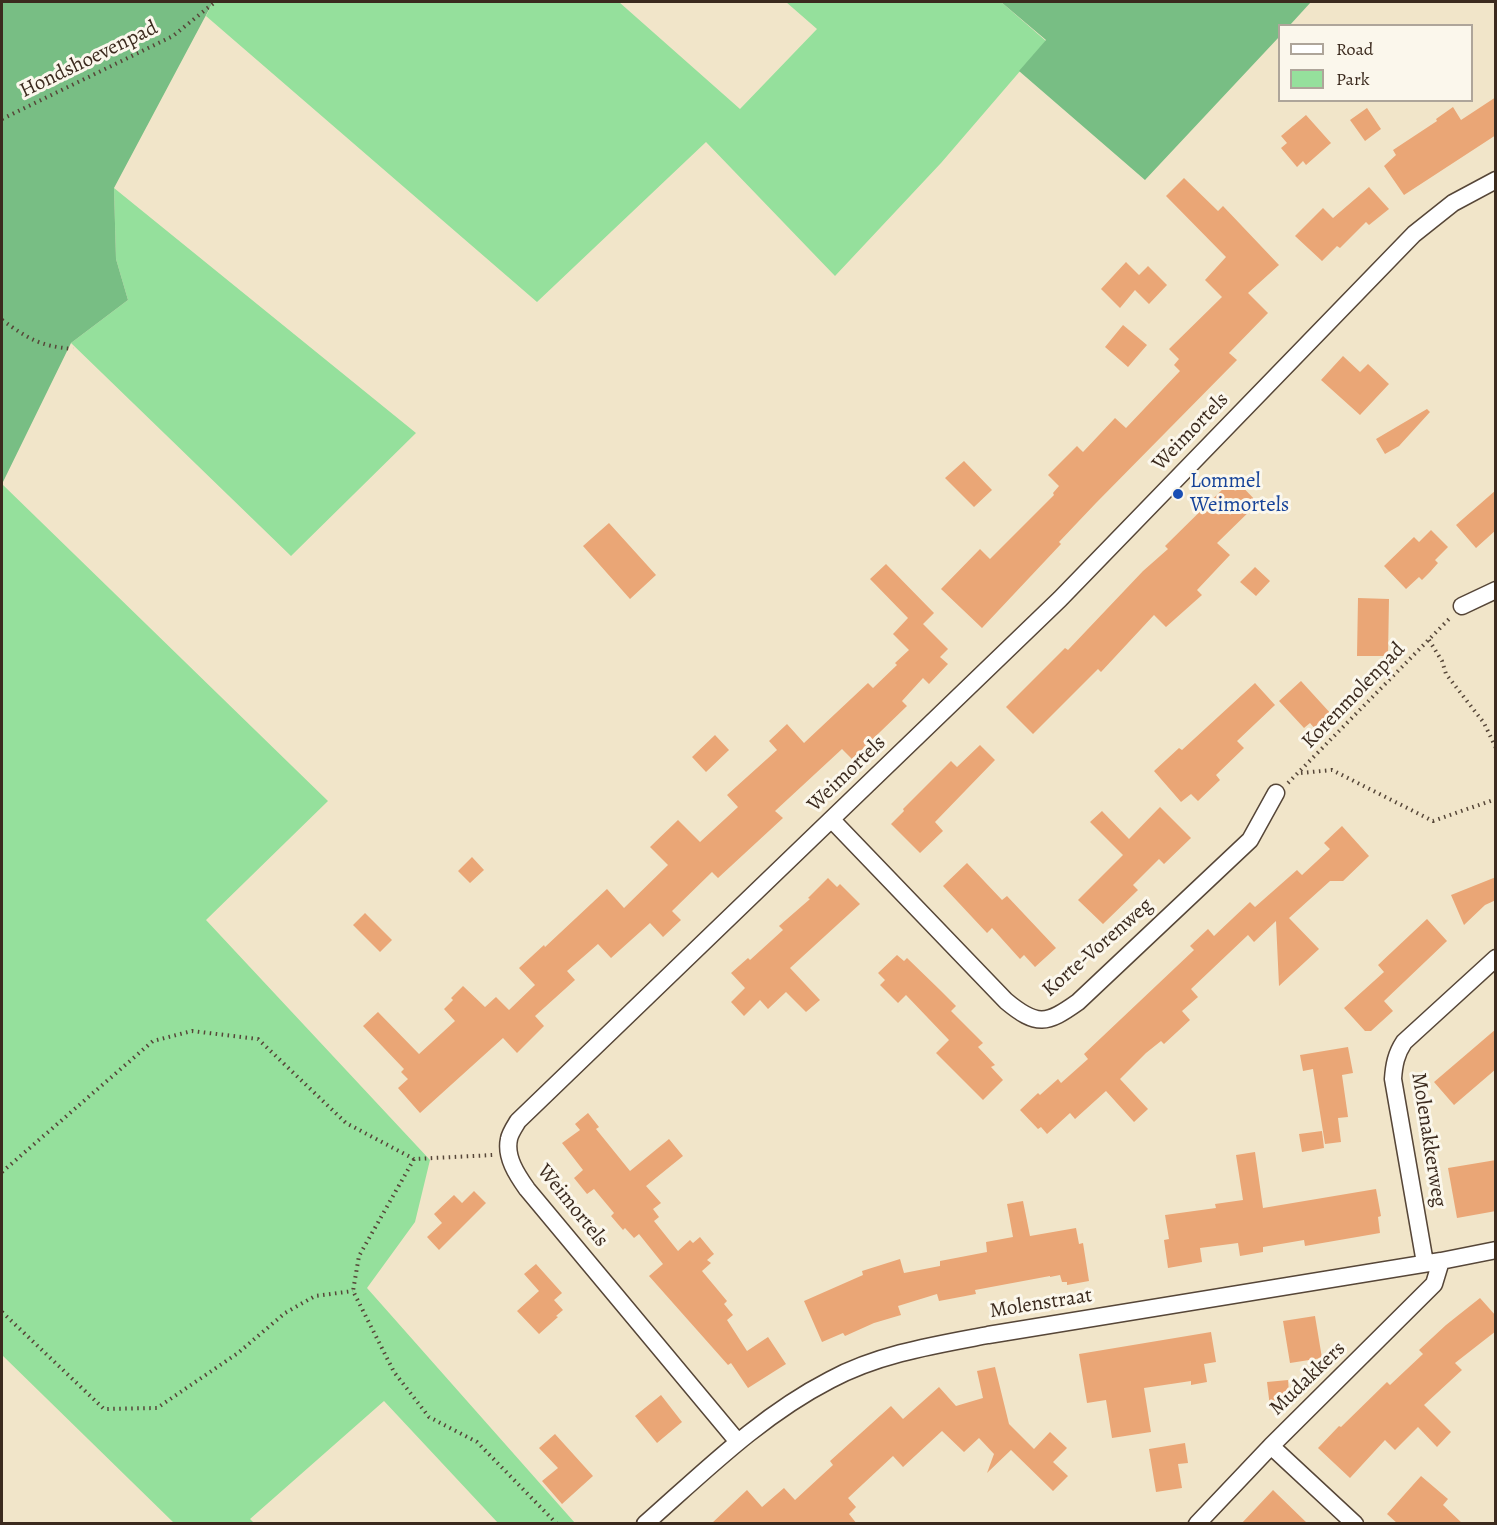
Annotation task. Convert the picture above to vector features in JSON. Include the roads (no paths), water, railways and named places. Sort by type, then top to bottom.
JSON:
[{"type":"street","name":"Weimortels","points":[[738,1442],[527,1189],[517,1174],[509,1154],[509,1138],[518,1121],[1060,599],[1414,234],[1453,203],[1496,180]]},
{"type":"street","points":[[1462,606],[1496,590]]},
{"type":"street","name":"Korte-Vorenweg","points":[[832,820],[1006,1001],[1022,1014],[1042,1020],[1052,1018],[1078,1002],[1250,840],[1276,793]]},
{"type":"street","name":"Molenakkerweg","points":[[1433,1262],[1393,1079],[1394,1064],[1404,1042],[1496,958]]},
{"type":"street","name":"Molenstraat","points":[[645,1524],[738,1442],[774,1414],[831,1379],[882,1359],[930,1346],[1496,1250]]},
{"type":"street","name":"Mudakkers","points":[[1197,1524],[1271,1446],[1434,1284],[1433,1262]]},
{"type":"street","points":[[1271,1446],[1355,1524]]},
{"type":"place","name":"Lommel Weimortels","points":[[1178,494]]}]
